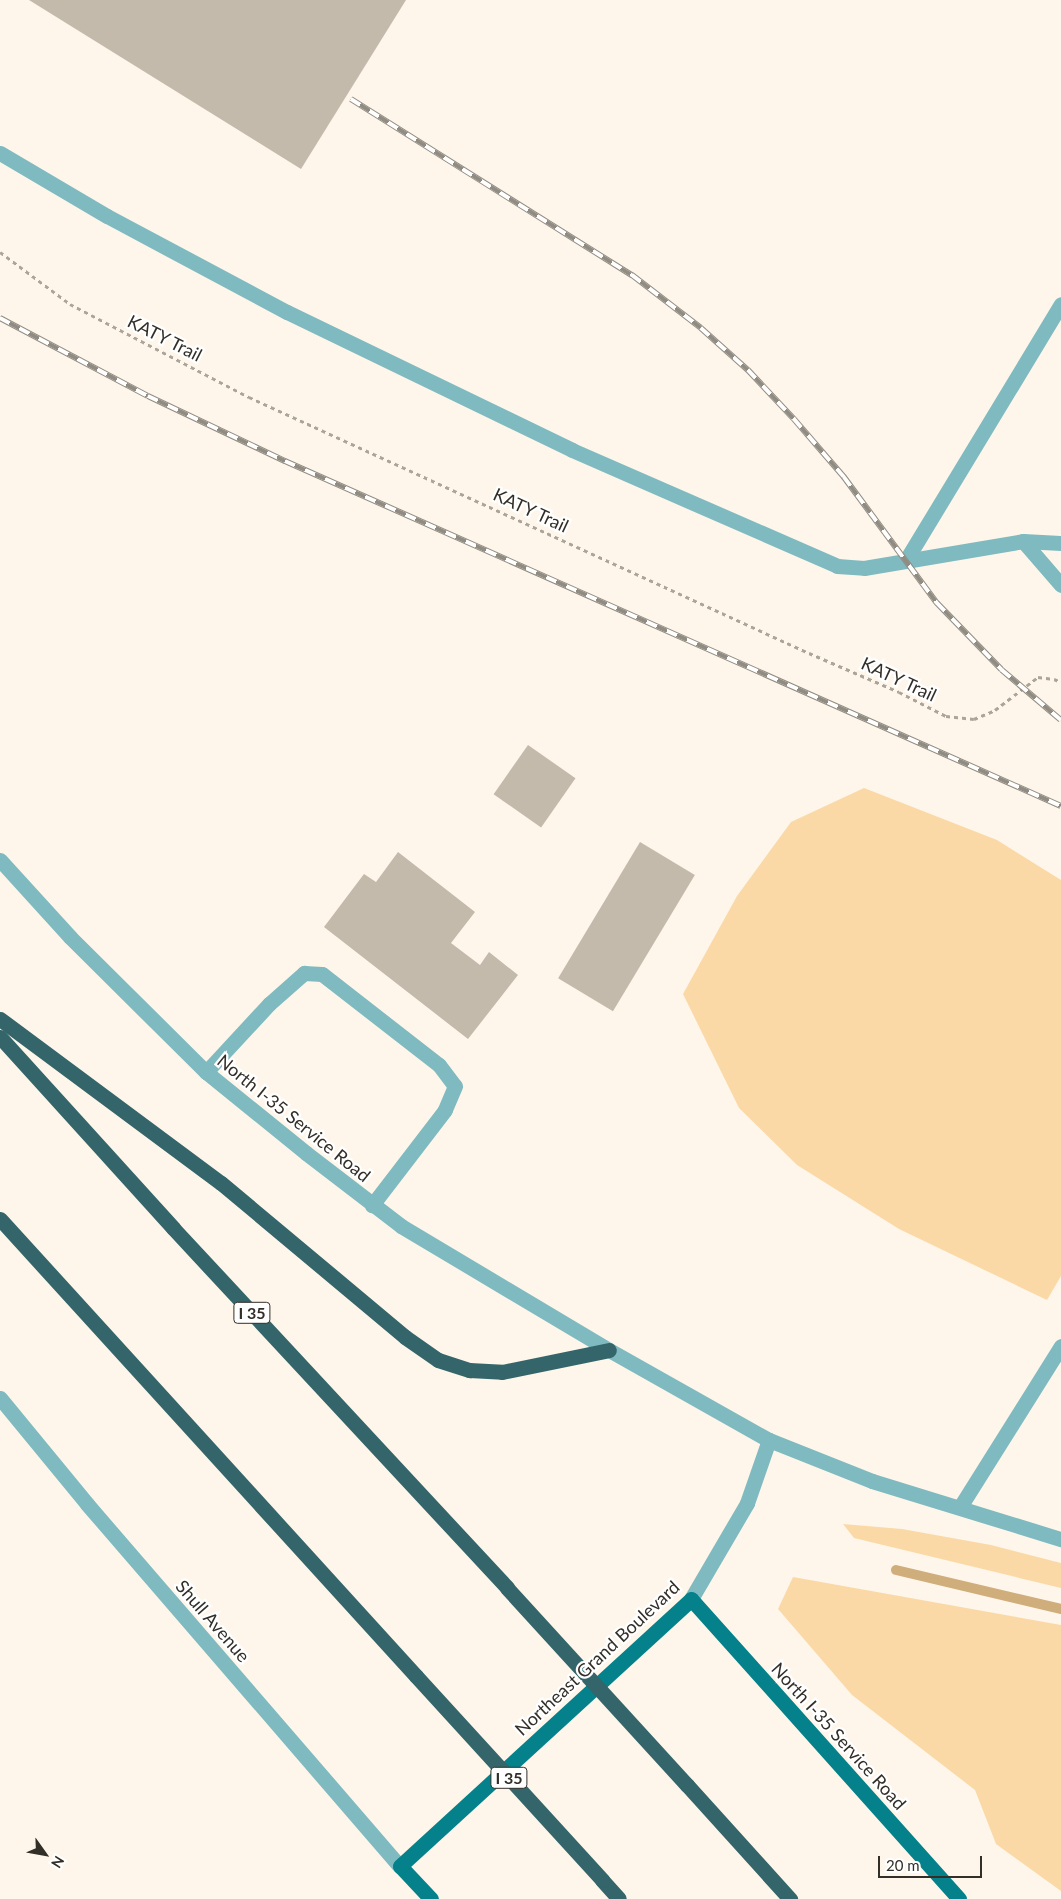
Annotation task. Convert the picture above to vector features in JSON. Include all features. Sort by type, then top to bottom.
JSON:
[{"type":"highway","points":[[0,1019],[221,1183],[405,1336],[438,1360],[469,1370],[502,1372],[609,1350]]},
{"type":"highway","name":"I 35","points":[[0,1037],[173,1228],[687,1784],[790,1899]]},
{"type":"highway","name":"I 35","points":[[0,1220],[619,1899]]},
{"type":"main road","name":"Northeast Grand Boulevard","points":[[400,1866],[691,1598]]},
{"type":"main road","name":"North I-35 Service Road","points":[[691,1598],[959,1899]]},
{"type":"main road","points":[[400,1866],[431,1899]]},
{"type":"street","points":[[0,153],[107,216],[287,312],[572,450],[837,566],[864,568],[1023,541],[1061,543]]},
{"type":"street","points":[[906,560],[1061,304]]},
{"type":"street","points":[[1023,541],[1061,585]]},
{"type":"street","name":"North I-35 Service Road","points":[[0,860],[70,937],[206,1072],[372,1205],[402,1226],[609,1350]]},
{"type":"street","points":[[206,1072],[269,1004],[304,973],[322,974],[440,1065],[455,1086],[445,1110],[372,1205]]},
{"type":"street","points":[[960,1508],[1061,1346]]},
{"type":"street","points":[[609,1350],[769,1440],[872,1481],[1061,1539]]},
{"type":"street","name":"Shull Avenue","points":[[0,1398],[86,1504],[400,1866]]},
{"type":"street","name":"Northeast Grand Boulevard","points":[[691,1598],[747,1503],[769,1440]]},
{"type":"path","name":"KATY Trail","points":[[0,252],[70,304],[249,396],[809,654],[900,692],[946,716],[974,719],[995,710],[1038,677],[1061,682]]},
{"type":"shaded area","points":[[864,788],[997,840],[1061,880],[1061,1276],[1047,1300],[899,1229],[797,1165],[739,1108],[683,994],[737,896],[791,822]]},
{"type":"shaded area","points":[[843,1524],[902,1529],[991,1545],[1061,1563],[1061,1588],[854,1538]]},
{"type":"shaded area","points":[[793,1577],[1061,1625],[1061,1891],[996,1844],[975,1790],[852,1695],[778,1609]]},
{"type":"building","points":[[29,0],[406,0],[301,169]]},
{"type":"building","points":[[528,745],[576,778],[541,827],[494,794]]},
{"type":"building","points":[[640,842],[695,875],[613,1011],[558,978]]},
{"type":"building","points":[[398,852],[475,912],[451,943],[480,965],[489,952],[518,975],[468,1039],[324,927],[364,874],[376,882]]},
{"type":"waterway","points":[[896,1570],[1061,1609]]},
{"type":"railway","points":[[351,99],[632,275],[701,328],[748,370],[794,419],[844,477],[937,603],[1002,670],[1061,720]]},
{"type":"railway","points":[[0,318],[148,396],[285,461],[1061,806]]}]
